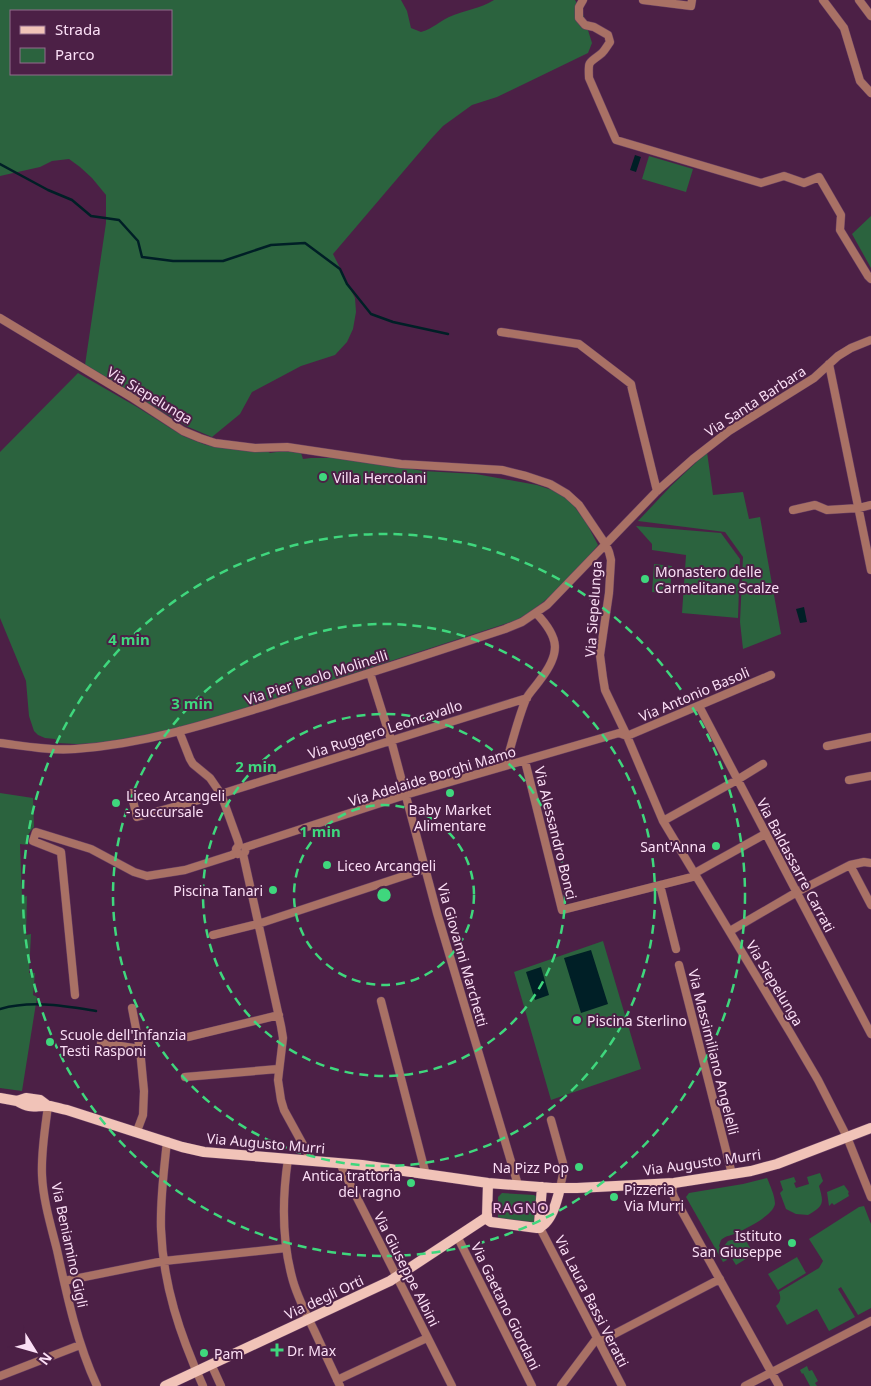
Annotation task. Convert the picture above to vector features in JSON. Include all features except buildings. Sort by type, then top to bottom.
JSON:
[{"type":"main road","name":"Via Augusto Murri","points":[[0,1098],[17,1101],[26,1098],[40,1100],[48,1106],[86,1115],[189,1149],[204,1152],[340,1163],[488,1183],[560,1188],[674,1183],[767,1168],[871,1128]]},
{"type":"main road","points":[[488,1183],[488,1220],[491,1222],[540,1228]]},
{"type":"main road","points":[[540,1228],[542,1187]]},
{"type":"main road","points":[[540,1228],[556,1206],[560,1188]]},
{"type":"main road","name":"Via degli Orti","points":[[165,1386],[397,1276],[487,1217]]},
{"type":"street","points":[[583,0],[579,7],[579,18],[585,25],[594,27],[608,35],[610,42],[603,52],[590,61],[588,67],[589,78],[616,140],[760,182],[784,176],[804,183],[819,177],[841,215],[840,230],[871,279]]},
{"type":"street","points":[[643,0],[691,6],[692,0]]},
{"type":"street","points":[[824,0],[844,28],[860,81],[871,93]]},
{"type":"street","points":[[859,0],[871,16]]},
{"type":"street","name":"Via Siepelunga","points":[[0,318],[183,431],[215,443],[255,448],[287,447],[401,464],[502,470],[550,484],[567,494],[579,505],[606,544],[609,552],[609,593],[601,648],[602,678],[606,690],[663,821],[818,1080],[847,1137],[871,1197]]},
{"type":"street","points":[[501,332],[579,344],[630,384],[657,491]]},
{"type":"street","name":"Via Santa Barbara","points":[[606,544],[675,473],[709,446],[814,378],[851,348],[871,340]]},
{"type":"street","points":[[829,364],[871,570]]},
{"type":"street","points":[[793,510],[815,505],[827,510],[859,508],[871,505]]},
{"type":"street","name":"Via Pier Paolo Molinelli","points":[[0,743],[74,750],[179,731],[237,715],[505,629],[522,622],[547,605],[606,544]]},
{"type":"street","points":[[504,766],[527,698],[549,669],[555,656],[555,641],[548,626],[536,613]]},
{"type":"street","name":"Via Giovanni Marchetti","points":[[370,673],[391,740],[425,869],[518,1185]]},
{"type":"street","name":"Via Antonio Basoli","points":[[627,736],[771,674]]},
{"type":"street","name":"Via Ruggero Leoncavallo","points":[[131,793],[138,817],[221,794],[527,698]]},
{"type":"street","name":"Via Baldassarre Carrati","points":[[699,706],[871,1034]]},
{"type":"street","points":[[179,731],[190,759],[210,778],[221,794],[241,850],[283,1038],[278,1069],[282,1106],[312,1161]]},
{"type":"street","name":"Via Adelaide Borghi Mamo","points":[[75,995],[61,852],[33,841],[36,832],[91,849],[134,872],[147,876],[185,870],[405,796],[619,733],[627,736]]},
{"type":"street","points":[[827,746],[871,738]]},
{"type":"street","name":"Via Alessandro Bonci","points":[[525,761],[562,910],[660,885]]},
{"type":"street","points":[[663,821],[763,764]]},
{"type":"street","points":[[850,780],[871,776]]},
{"type":"street","points":[[676,949],[660,885],[695,875],[765,834]]},
{"type":"street","points":[[730,932],[797,892],[850,865],[864,862],[871,863]]},
{"type":"street","points":[[850,865],[871,905]]},
{"type":"street","points":[[214,935],[258,924],[425,869]]},
{"type":"street","name":"Via Massimiliano Angelelli","points":[[679,965],[732,1174]]},
{"type":"street","points":[[381,1001],[426,1175]]},
{"type":"street","points":[[132,1008],[140,1049],[144,1091],[143,1115],[138,1132]]},
{"type":"street","points":[[188,1037],[279,1015]]},
{"type":"street","points":[[101,1043],[140,1049]]},
{"type":"street","points":[[185,1077],[278,1069]]},
{"type":"street","name":"Via Beniamino Gigli","points":[[48,1106],[42,1155],[42,1176],[49,1218],[80,1345],[97,1386]]},
{"type":"street","points":[[551,1120],[563,1163],[560,1188]]},
{"type":"street","points":[[168,1141],[161,1210],[164,1261],[168,1287],[177,1320],[203,1386]]},
{"type":"street","points":[[288,1159],[284,1230],[293,1281],[308,1319],[338,1383],[427,1338]]},
{"type":"street","name":"Via Giuseppe Albini","points":[[340,1163],[452,1386]]},
{"type":"street","points":[[674,1183],[672,1191],[674,1197],[779,1386]]},
{"type":"street","name":"Via Laura Bassi Veratti","points":[[540,1228],[622,1386]]},
{"type":"street","name":"Via Gaetano Giordani","points":[[457,1236],[532,1386]]},
{"type":"street","points":[[64,1281],[164,1261],[286,1248]]},
{"type":"street","points":[[561,1386],[598,1340],[720,1279]]},
{"type":"street","points":[[745,1386],[871,1321]]},
{"type":"street","points":[[0,1376],[80,1345]]},
{"type":"street","points":[[211,1364],[221,1386]]},
{"type":"street","points":[[566,1379],[572,1386]]},
{"type":"green space","points":[[0,0],[401,0],[407,11],[411,28],[421,32],[449,17],[494,0],[575,0],[583,14],[592,43],[588,53],[497,97],[472,105],[443,126],[333,254],[355,298],[356,312],[353,329],[347,342],[335,355],[301,366],[252,392],[240,414],[212,437],[186,426],[85,365],[106,223],[106,195],[92,178],[69,159],[52,161],[40,167],[0,176]]},
{"type":"green space","points":[[649,156],[693,169],[686,192],[642,179]]},
{"type":"green space","points":[[871,216],[871,268],[852,234]]},
{"type":"green space","points":[[78,373],[183,436],[206,445],[267,451],[270,453],[283,451],[301,453],[303,459],[350,458],[423,471],[476,474],[537,485],[558,492],[572,503],[587,524],[598,545],[551,596],[517,620],[185,728],[108,743],[58,743],[55,739],[45,738],[34,731],[29,716],[26,681],[0,618],[0,452]]},
{"type":"green space","points":[[707,452],[713,495],[743,492],[749,519],[760,517],[781,634],[743,649],[740,622],[743,557],[725,532],[638,521]]},
{"type":"green space","points":[[636,526],[721,533],[740,559],[738,618],[682,613],[686,555],[652,550],[652,544]]},
{"type":"green space","points":[[654,564],[672,566],[670,594],[652,592]]},
{"type":"green space","points":[[0,793],[33,798],[34,827],[28,835],[28,845],[20,844],[22,897],[27,896],[26,935],[31,934],[29,973],[35,973],[33,995],[37,997],[22,1091],[0,1088]]},
{"type":"green space","name":"Piscina Sterlino","points":[[603,941],[641,1069],[551,1100],[514,972]]},
{"type":"green space","points":[[820,1173],[823,1181],[819,1186],[822,1196],[820,1206],[808,1215],[796,1214],[786,1209],[780,1193],[783,1190],[780,1181],[794,1177],[796,1188],[809,1184],[807,1177]]},
{"type":"green space","points":[[767,1178],[774,1198],[775,1204],[773,1208],[765,1217],[754,1224],[721,1240],[719,1246],[727,1260],[723,1262],[686,1197],[689,1193]]},
{"type":"green space","points":[[844,1185],[849,1192],[849,1196],[829,1206],[827,1192]]},
{"type":"green space","points":[[502,1193],[534,1195],[537,1197],[536,1220],[531,1224],[498,1219],[498,1197]]},
{"type":"green space","points":[[864,1206],[871,1224],[871,1308],[858,1315],[841,1287],[838,1289],[855,1317],[829,1331],[817,1309],[787,1325],[776,1306],[780,1299],[779,1292],[819,1268],[823,1261],[809,1239],[859,1207]]},
{"type":"green space","points":[[731,1240],[746,1241],[754,1254],[736,1265],[724,1246]]},
{"type":"green space","points":[[797,1257],[806,1273],[778,1290],[768,1274]]},
{"type":"green space","points":[[807,1366],[809,1371],[812,1370],[818,1381],[815,1383],[817,1386],[810,1386],[800,1370]]},
{"type":"shaded area","points":[[635,155],[641,157],[636,172],[630,170]]},
{"type":"shaded area","points":[[804,607],[807,622],[800,623],[796,609]]},
{"type":"shaded area","points":[[591,950],[608,1004],[581,1013],[564,958]]},
{"type":"shaded area","points":[[541,967],[549,995],[535,1000],[526,972]]},
{"type":"waterway","points":[[0,164],[48,190],[72,200],[91,216],[119,220],[138,241],[142,257],[173,261],[223,261],[271,245],[305,243],[340,269],[347,284],[371,314],[393,322],[448,334]]},
{"type":"waterway","points":[[0,1009],[36,1004],[96,1011]]},
{"type":"place","name":"Villa Hercolani","points":[[323,477]]},
{"type":"place","name":"Monastero delle Carmelitane Scalze","points":[[645,579]]},
{"type":"place","name":"Baby Market Alimentare","points":[[450,793]]},
{"type":"place","name":"Liceo Arcangeli - succursale","points":[[116,803]]},
{"type":"place","name":"Sant'Anna","points":[[716,846]]},
{"type":"place","name":"Liceo Arcangeli","points":[[327,865]]},
{"type":"place","name":"Piscina Tanari","points":[[273,890]]},
{"type":"place","name":"Piscina Sterlino","points":[[577,1020]]},
{"type":"place","name":"Scuole dell'Infanzia Testi Rasponi","points":[[50,1042]]},
{"type":"place","name":"Na Pizz Pop","points":[[579,1167]]},
{"type":"place","name":"Antica trattoria del ragno","points":[[411,1183]]},
{"type":"place","name":"Pizzeria Via Murri","points":[[614,1197]]},
{"type":"place","name":"Istituto San Giuseppe","points":[[792,1243]]},
{"type":"place","name":"Dr. Max","points":[[277,1350]]},
{"type":"place","name":"Pam","points":[[204,1353]]},
{"type":"district","name":"RAGNO","points":[[521,1207]]}]
